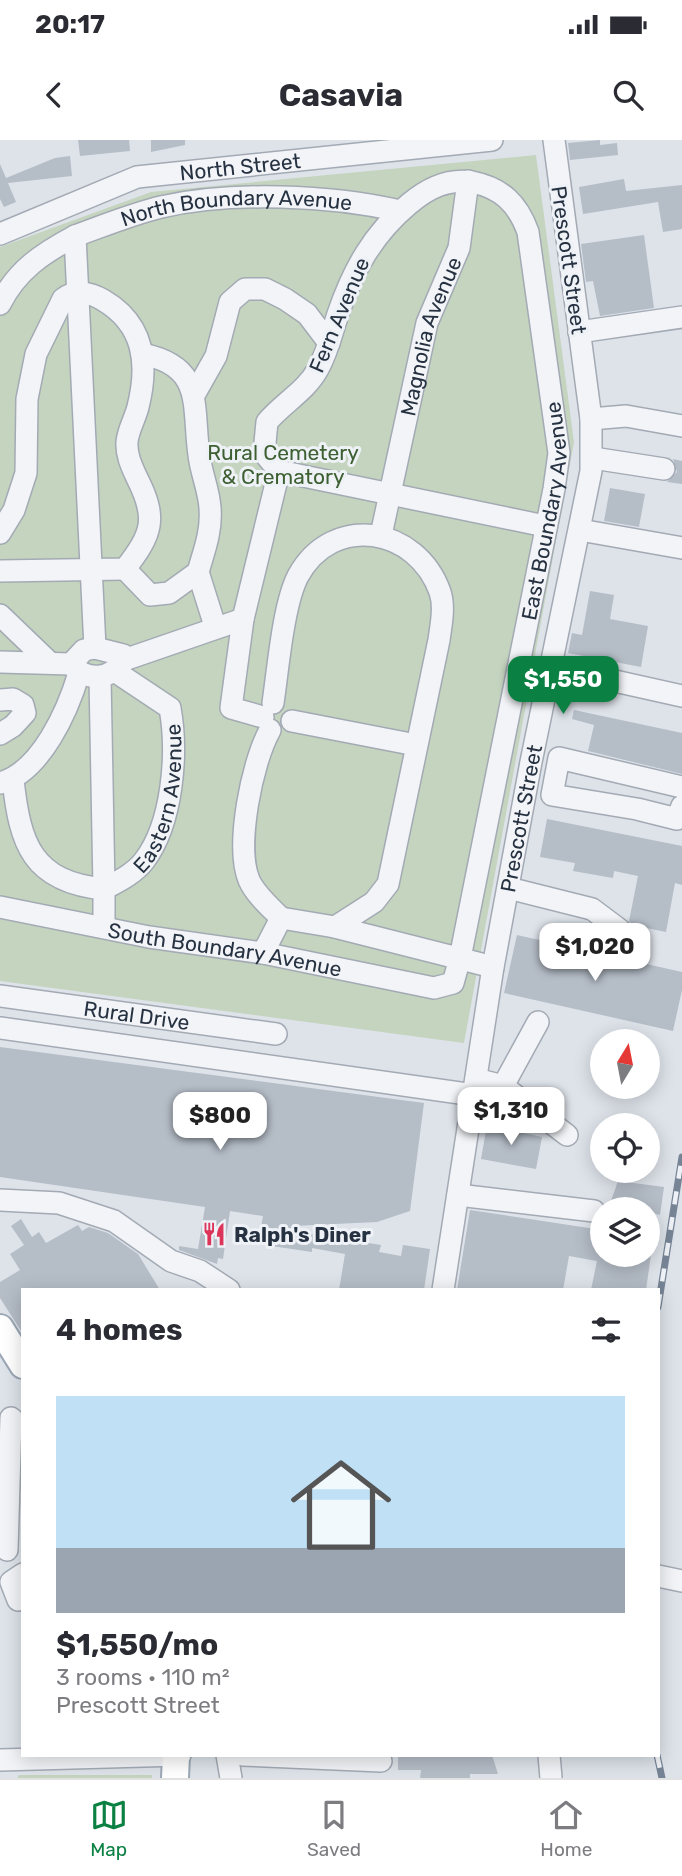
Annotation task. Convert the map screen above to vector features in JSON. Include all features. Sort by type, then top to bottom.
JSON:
[{"type":"main road","points":[[3,1340],[21,1362]]},
{"type":"main road","points":[[175,1778],[177,1757]]},
{"type":"street","name":"North Street","points":[[0,234],[136,177],[404,145],[492,140]]},
{"type":"street","name":"Prescott Street","points":[[443,1288],[493,967],[531,762],[593,458],[591,419],[554,140]]},
{"type":"street","name":"East Boundary Avenue","points":[[400,211],[436,186],[452,180],[468,181],[496,189],[510,199],[522,214],[528,232],[559,453],[460,958],[449,986]]},
{"type":"street","name":"Magnolia Avenue","points":[[381,535],[427,323],[459,248],[468,181]]},
{"type":"street","name":"North Boundary Avenue","points":[[40,254],[79,235],[161,207],[247,198],[312,200],[400,211]]},
{"type":"street","points":[[77,204],[89,570],[95,648]]},
{"type":"street","name":"Fern Avenue","points":[[279,471],[264,453],[267,422],[310,382],[329,343],[357,267],[370,245],[400,211]]},
{"type":"street","points":[[0,273],[40,254]]},
{"type":"street","points":[[0,304],[19,275],[40,254]]},
{"type":"street","points":[[194,395],[216,356],[230,302],[245,289],[265,289],[285,299],[307,314],[329,343]]},
{"type":"street","points":[[0,533],[14,510],[25,480],[28,458],[27,399],[36,354],[63,299],[80,292],[98,297],[114,307],[135,331],[142,354],[140,399],[127,441],[128,455],[148,499],[152,521],[148,534],[125,569]]},
{"type":"street","points":[[579,332],[682,317]]},
{"type":"street","points":[[142,354],[172,362],[183,374],[194,395],[198,454],[210,508],[208,539],[198,572],[215,626]]},
{"type":"street","points":[[591,419],[626,416],[682,426]]},
{"type":"street","points":[[593,458],[664,469]]},
{"type":"street","points":[[269,717],[231,708],[243,619],[279,471],[545,526]]},
{"type":"street","points":[[580,530],[682,548]]},
{"type":"street","points":[[335,927],[374,902],[388,884],[439,640],[441,595],[432,575],[417,556],[381,535],[342,539],[325,547],[312,557],[298,576],[293,589],[251,795],[243,843],[244,862],[250,882],[281,918],[335,927],[493,967]]},
{"type":"street","points":[[0,571],[125,569],[145,590],[160,596],[198,572]]},
{"type":"street","points":[[0,615],[66,667]]},
{"type":"street","points":[[0,662],[113,670],[215,626],[243,619]]},
{"type":"street","points":[[104,889],[74,885],[57,878],[32,855],[22,835],[7,781],[52,736],[66,715],[66,667],[84,650],[95,648],[122,655],[113,670],[104,926]]},
{"type":"street","points":[[552,667],[682,696]]},
{"type":"street","name":"Eastern Avenue","points":[[104,889],[144,862],[155,842],[166,808],[174,758],[170,708],[113,670]]},
{"type":"street","points":[[0,700],[13,699],[23,705],[25,713],[13,726],[0,734]]},
{"type":"street","points":[[269,717],[285,705],[292,715],[292,721],[416,745]]},
{"type":"street","points":[[682,787],[559,758],[552,795],[637,808],[677,819],[682,806]]},
{"type":"street","points":[[531,762],[556,771]]},
{"type":"street","points":[[508,888],[592,909],[620,930]]},
{"type":"street","name":"South Boundary Avenue","points":[[0,907],[149,937],[263,953],[433,988],[449,986]]},
{"type":"street","points":[[263,953],[281,918]]},
{"type":"street","name":"Rural Drive","points":[[0,996],[276,1034]]},
{"type":"street","points":[[503,1086],[538,1022]]},
{"type":"street","points":[[0,1028],[475,1086],[503,1086],[567,1135]]},
{"type":"street","points":[[458,1195],[590,1211]]},
{"type":"street","points":[[0,1200],[59,1203],[114,1221],[170,1261],[201,1270],[226,1288]]},
{"type":"street","points":[[7,1550],[11,1418],[21,1427]]},
{"type":"street","points":[[14,1603],[11,1582],[21,1575]]},
{"type":"street","points":[[660,1576],[682,1581]]},
{"type":"street","points":[[0,1760],[106,1757]]},
{"type":"street","points":[[227,1757],[231,1778]]},
{"type":"street","points":[[270,1757],[381,1765]]},
{"type":"street","points":[[549,1757],[551,1778]]},
{"type":"green space","name":"Rural Cemetery & Crematory","points":[[536,155],[574,442],[464,1043],[0,981],[0,247],[151,192]]},
{"type":"green space","points":[[19,1775],[152,1775],[152,1778],[17,1778]]},
{"type":"building","points":[[78,140],[129,140],[130,151],[80,156]]},
{"type":"building","points":[[151,140],[185,140],[185,145],[151,152]]},
{"type":"building","points":[[600,140],[600,145],[617,143],[618,155],[570,160],[568,143]]},
{"type":"building","points":[[70,156],[72,176],[8,183],[16,202],[4,207],[0,199],[0,164],[6,178],[55,158]]},
{"type":"building","points":[[624,179],[626,191],[682,185],[682,229],[663,232],[658,202],[583,214],[579,187]]},
{"type":"building","points":[[644,235],[654,308],[600,316],[593,281],[586,282],[581,244]]},
{"type":"building","points":[[673,459],[682,461],[682,484],[667,482],[677,472]]},
{"type":"building","points":[[610,488],[645,494],[639,527],[604,521]]},
{"type":"building","points":[[590,591],[614,595],[610,619],[648,626],[641,667],[568,653],[572,633],[582,635]]},
{"type":"building","points":[[574,710],[682,733],[682,774],[588,751],[594,725],[572,719]]},
{"type":"building","points":[[547,819],[682,846],[682,885],[675,883],[666,932],[632,925],[629,921],[638,876],[614,871],[613,878],[573,871],[575,863],[540,857]]},
{"type":"building","points":[[517,935],[682,972],[682,990],[673,1031],[504,993]]},
{"type":"building","points":[[0,1047],[424,1103],[410,1211],[377,1222],[293,1226],[293,1231],[381,1245],[379,1252],[401,1256],[403,1245],[430,1249],[424,1288],[339,1288],[345,1254],[312,1248],[312,1252],[258,1244],[263,1216],[230,1211],[223,1259],[218,1258],[217,1264],[179,1250],[179,1246],[198,1249],[205,1207],[0,1177]]},
{"type":"building","points":[[487,1125],[542,1137],[536,1169],[481,1159]]},
{"type":"building","points":[[617,1183],[664,1187],[660,1215],[660,1197],[612,1197]]},
{"type":"building","points":[[470,1210],[590,1228],[590,1260],[569,1256],[563,1288],[457,1288]]},
{"type":"building","points":[[21,1219],[32,1237],[39,1232],[46,1243],[78,1225],[82,1231],[89,1227],[108,1233],[138,1254],[159,1288],[21,1288],[21,1331],[0,1298],[0,1282],[20,1270],[10,1254],[24,1245],[11,1226]]},
{"type":"building","points":[[596,1267],[649,1267],[646,1288],[591,1288]]},
{"type":"building","points":[[398,1757],[493,1757],[498,1774],[470,1774],[470,1778],[420,1778],[421,1770],[398,1770]]},
{"type":"railway","points":[[660,1294],[682,1157]]},
{"type":"railway","points":[[657,1757],[662,1778]]},
{"type":"place","name":"Ralph's Diner","points":[[214,1234]]}]
